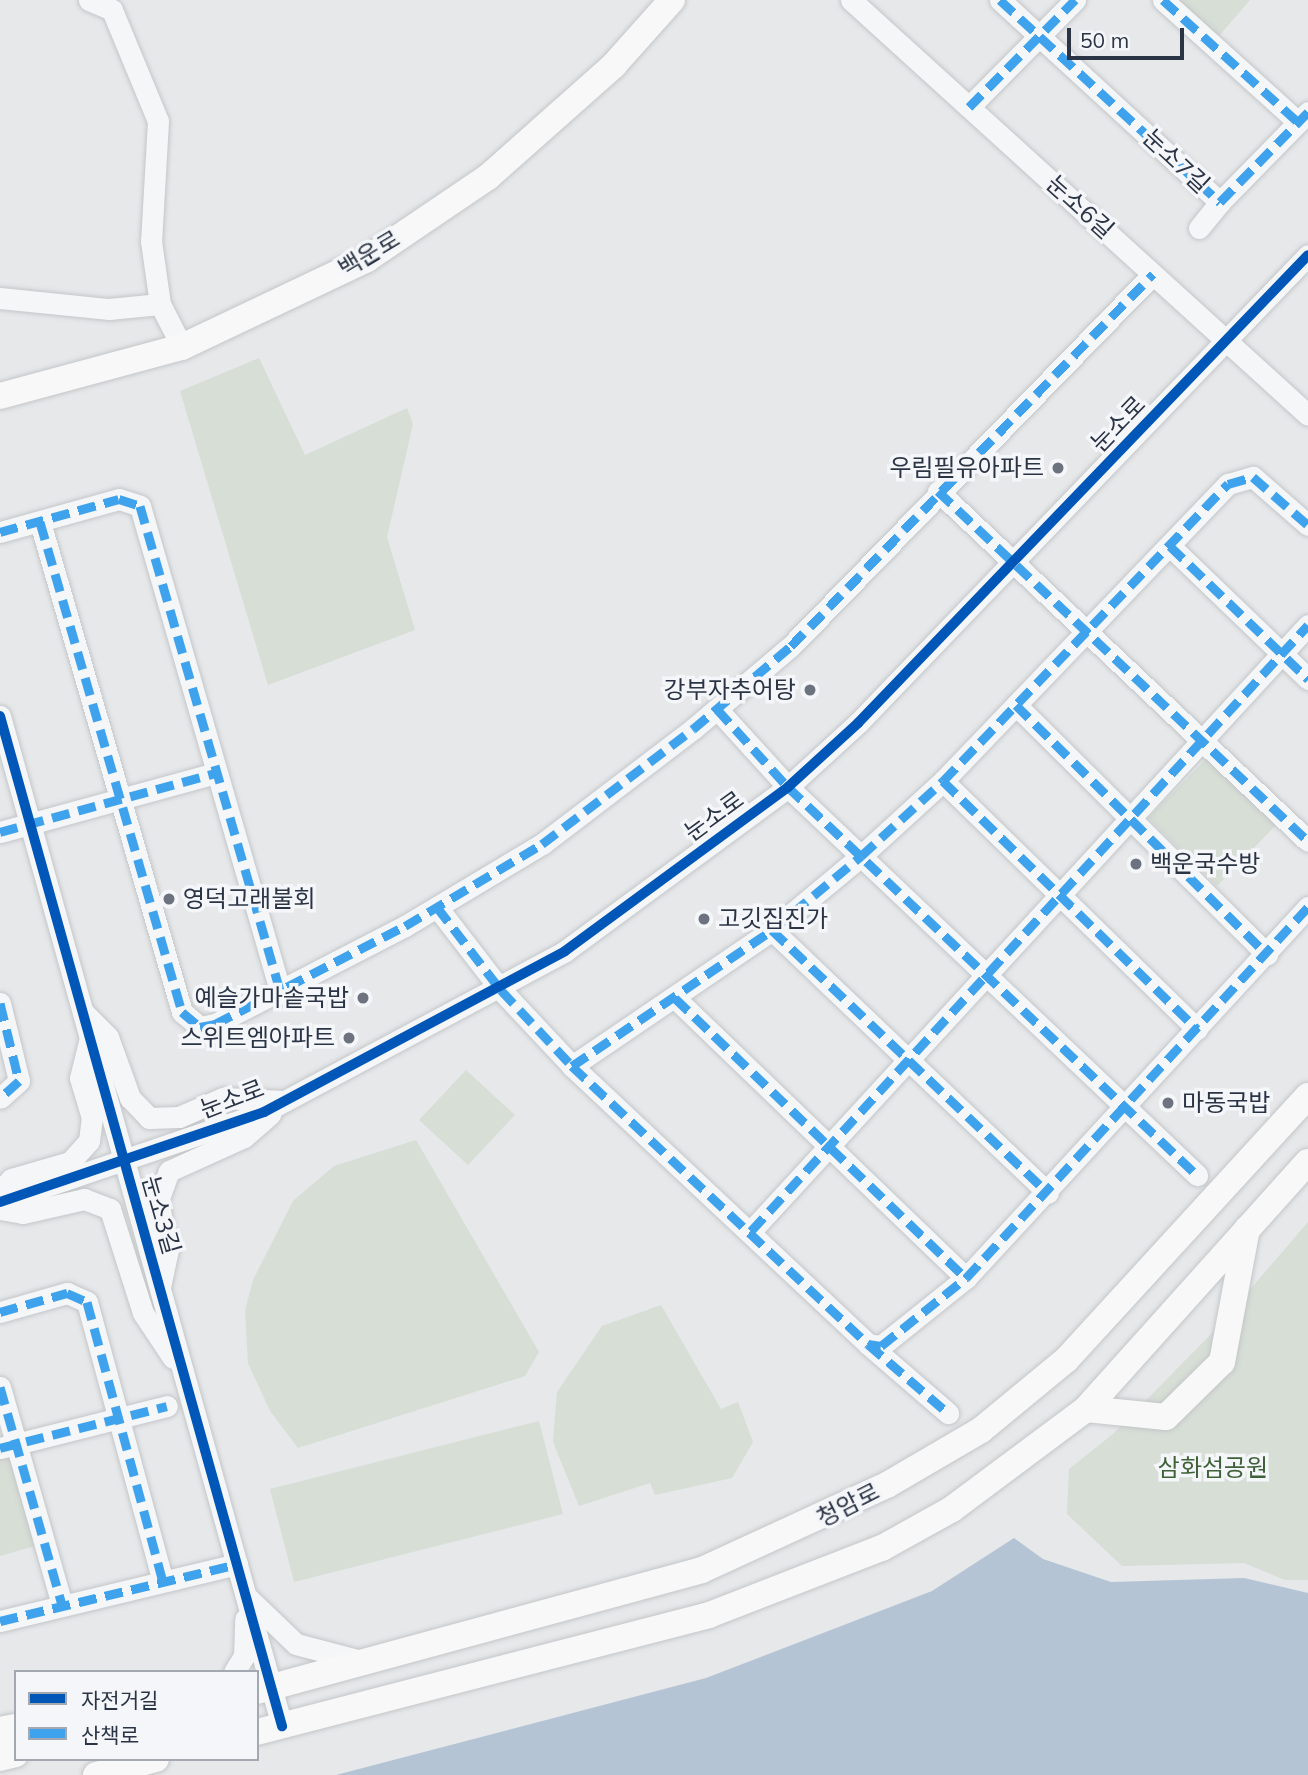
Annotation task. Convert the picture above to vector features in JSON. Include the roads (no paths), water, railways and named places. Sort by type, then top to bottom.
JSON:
[{"type":"main road","name":"백운로","points":[[12,394],[182,347],[367,260],[488,177],[614,65],[673,0]]},
{"type":"main road","name":"청암로","points":[[264,1690],[702,1570],[807,1527],[981,1430],[1066,1360],[1308,1096]]},
{"type":"main road","points":[[269,1729],[709,1615],[812,1580],[952,1509],[1086,1409],[1308,1162]]},
{"type":"main road","points":[[1086,1409],[1166,1417],[1222,1362],[1247,1229]]},
{"type":"main road","points":[[96,1775],[148,1761]]},
{"type":"street","points":[[89,0],[112,10],[158,121],[151,241],[160,304],[182,347]]},
{"type":"street","name":"눈소6길","points":[[851,0],[1308,415]]},
{"type":"street","name":"눈소7길","points":[[1000,0],[1220,202],[1303,117]]},
{"type":"street","points":[[969,107],[1075,0]]},
{"type":"street","points":[[1163,0],[1303,117]]},
{"type":"street","points":[[1199,228],[1220,202]]},
{"type":"street","name":"눈소로","points":[[0,1202],[285,1101],[501,990],[565,951],[788,787],[1014,563],[1308,255]]},
{"type":"street","points":[[40,522],[118,798],[187,1022],[215,1024],[281,994],[438,907],[542,844],[717,709],[791,646],[938,491],[1153,274]]},
{"type":"street","points":[[0,298],[109,309],[160,304]]},
{"type":"street","points":[[0,407],[12,394]]},
{"type":"street","points":[[572,1066],[772,930],[861,856],[943,780],[1241,475],[1262,482],[1308,525]]},
{"type":"street","points":[[938,491],[1308,841]]},
{"type":"street","points":[[0,532],[119,499],[140,506],[281,994]]},
{"type":"street","points":[[1170,547],[1308,680]]},
{"type":"street","points":[[751,1231],[1308,625]]},
{"type":"street","points":[[1016,705],[1266,954]]},
{"type":"street","points":[[717,709],[788,787],[1197,1175]]},
{"type":"street","name":"눈소3길","points":[[0,716],[237,1564],[264,1690],[269,1729]]},
{"type":"street","points":[[0,832],[118,798],[216,774]]},
{"type":"street","points":[[943,780],[1197,1029]]},
{"type":"street","points":[[438,907],[501,990],[572,1066],[751,1231],[868,1344],[948,1413]]},
{"type":"street","points":[[868,1344],[881,1346],[901,1334],[966,1278],[1048,1193],[1308,907]]},
{"type":"street","points":[[772,930],[1048,1193]]},
{"type":"street","points":[[675,998],[966,1278]]},
{"type":"street","points":[[0,1003],[19,1081],[0,1098]]},
{"type":"street","points":[[82,1011],[108,1037],[130,1098],[149,1118],[179,1117],[223,1098],[285,1101]]},
{"type":"street","points":[[0,1191],[11,1179],[70,1162],[89,1140],[92,1118],[80,1078],[90,1039]]},
{"type":"street","points":[[160,1289],[168,1250],[158,1202],[169,1171],[244,1137],[285,1101]]},
{"type":"street","points":[[0,1209],[23,1213],[84,1199],[110,1209],[143,1313],[184,1375]]},
{"type":"street","points":[[0,1312],[67,1293],[87,1302],[163,1581]]},
{"type":"street","points":[[0,1387],[8,1446],[62,1605]]},
{"type":"street","points":[[8,1446],[167,1406]]},
{"type":"street","points":[[0,1621],[237,1564]]},
{"type":"street","points":[[245,1596],[296,1644],[367,1662]]},
{"type":"street","points":[[235,1670],[243,1656],[245,1596]]},
{"type":"water","points":[[1014,1538],[1043,1559],[1111,1582],[1244,1578],[1308,1593],[1308,1775],[336,1775],[706,1678],[932,1591]]},
{"type":"place","name":"우림필유아파트","points":[[1058,468]]},
{"type":"place","name":"강부자추어탕","points":[[810,690]]},
{"type":"place","name":"백운국수방","points":[[1136,864]]},
{"type":"place","name":"영덕고래불회","points":[[169,899]]},
{"type":"place","name":"고깃집진가","points":[[704,919]]},
{"type":"place","name":"예슬가마솥국밥","points":[[363,998]]},
{"type":"place","name":"스위트엠아파트","points":[[349,1038]]},
{"type":"place","name":"마동국밥","points":[[1168,1103]]},
{"type":"park label","name":"삼화섬공원","points":[[1213,1468]]}]
